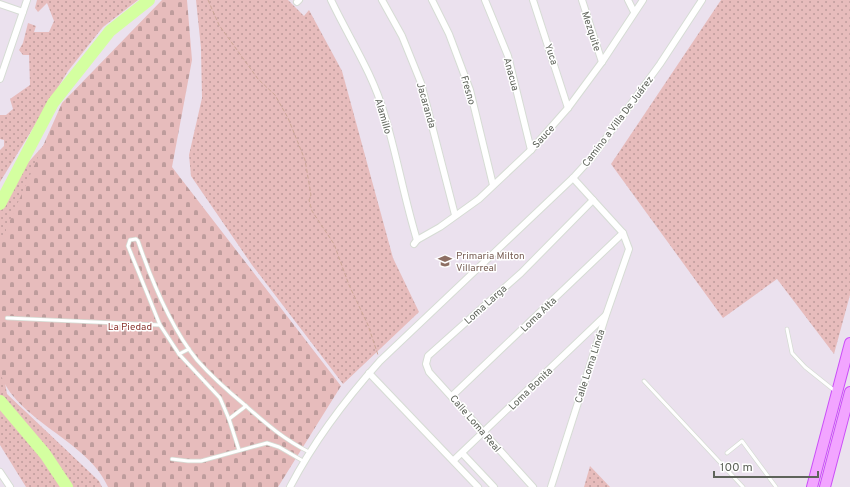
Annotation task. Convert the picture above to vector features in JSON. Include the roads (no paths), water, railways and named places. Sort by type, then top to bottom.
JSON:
[{"type":"main road","points":[[812,487],[850,343]]},
{"type":"main road","points":[[825,487],[848,410],[850,392]]},
{"type":"street","points":[[0,79],[26,0]]},
{"type":"street","name":"Alamillo","points":[[330,0],[362,58],[380,101],[416,242]]},
{"type":"street","name":"Jacaranda","points":[[382,0],[402,36],[421,83],[455,215]]},
{"type":"street","name":"Fresno","points":[[432,0],[449,34],[468,84],[493,185]]},
{"type":"street","name":"Anacua","points":[[486,0],[508,56],[531,150]]},
{"type":"street","name":"Yuca","points":[[533,0],[568,108]]},
{"type":"street","name":"Mezquite","points":[[582,0],[602,62]]},
{"type":"street","points":[[628,0],[634,12]]},
{"type":"street","name":"Sauce","points":[[416,242],[479,199],[531,150],[568,108],[602,62],[643,0]]},
{"type":"street","name":"Camino a Villa De Juárez","points":[[290,487],[309,452],[335,414],[362,380],[380,361],[573,178],[593,156],[656,70],[702,0]]},
{"type":"street","points":[[0,4],[23,12]]},
{"type":"street","points":[[0,55],[8,57]]},
{"type":"street","points":[[573,178],[623,233]]},
{"type":"street","name":"Loma Larga","points":[[428,356],[521,272],[592,200]]},
{"type":"street","name":"Calle Loma Linda","points":[[551,487],[606,315],[629,254],[629,245],[623,233]]},
{"type":"street","name":"Loma Alta","points":[[452,396],[623,233]]},
{"type":"street","name":"Loma Bonita","points":[[454,460],[606,315]]},
{"type":"street","name":"Calle Loma Real","points":[[428,356],[426,364],[429,372],[532,487]]},
{"type":"street","points":[[369,373],[454,460],[478,487]]},
{"type":"street","points":[[462,453],[494,487]]},
{"type":"street","points":[[0,472],[7,486]]},
{"type":"lane","points":[[239,450],[230,419],[220,398],[179,354],[160,325],[128,246],[130,240],[136,239],[138,241],[150,275],[188,349],[223,387],[286,439],[309,452]]},
{"type":"lane","points":[[7,318],[160,325]]},
{"type":"lane","points":[[787,329],[792,353],[810,372],[837,392]]},
{"type":"lane","points":[[179,354],[188,349]]},
{"type":"lane","points":[[644,381],[744,487]]},
{"type":"lane","points":[[230,419],[246,406]]},
{"type":"lane","points":[[727,453],[742,441],[776,487]]},
{"type":"lane","points":[[172,459],[202,461],[261,444],[273,444],[303,462]]},
{"type":"waterway","points":[[0,204],[53,103],[110,31],[149,0]]},
{"type":"waterway","points":[[0,401],[45,454],[67,487]]},
{"type":"place","name":"Primaria Milton Villarreal","points":[[445,261]]},
{"type":"park label","name":"La Piedad","points":[[130,326]]}]
